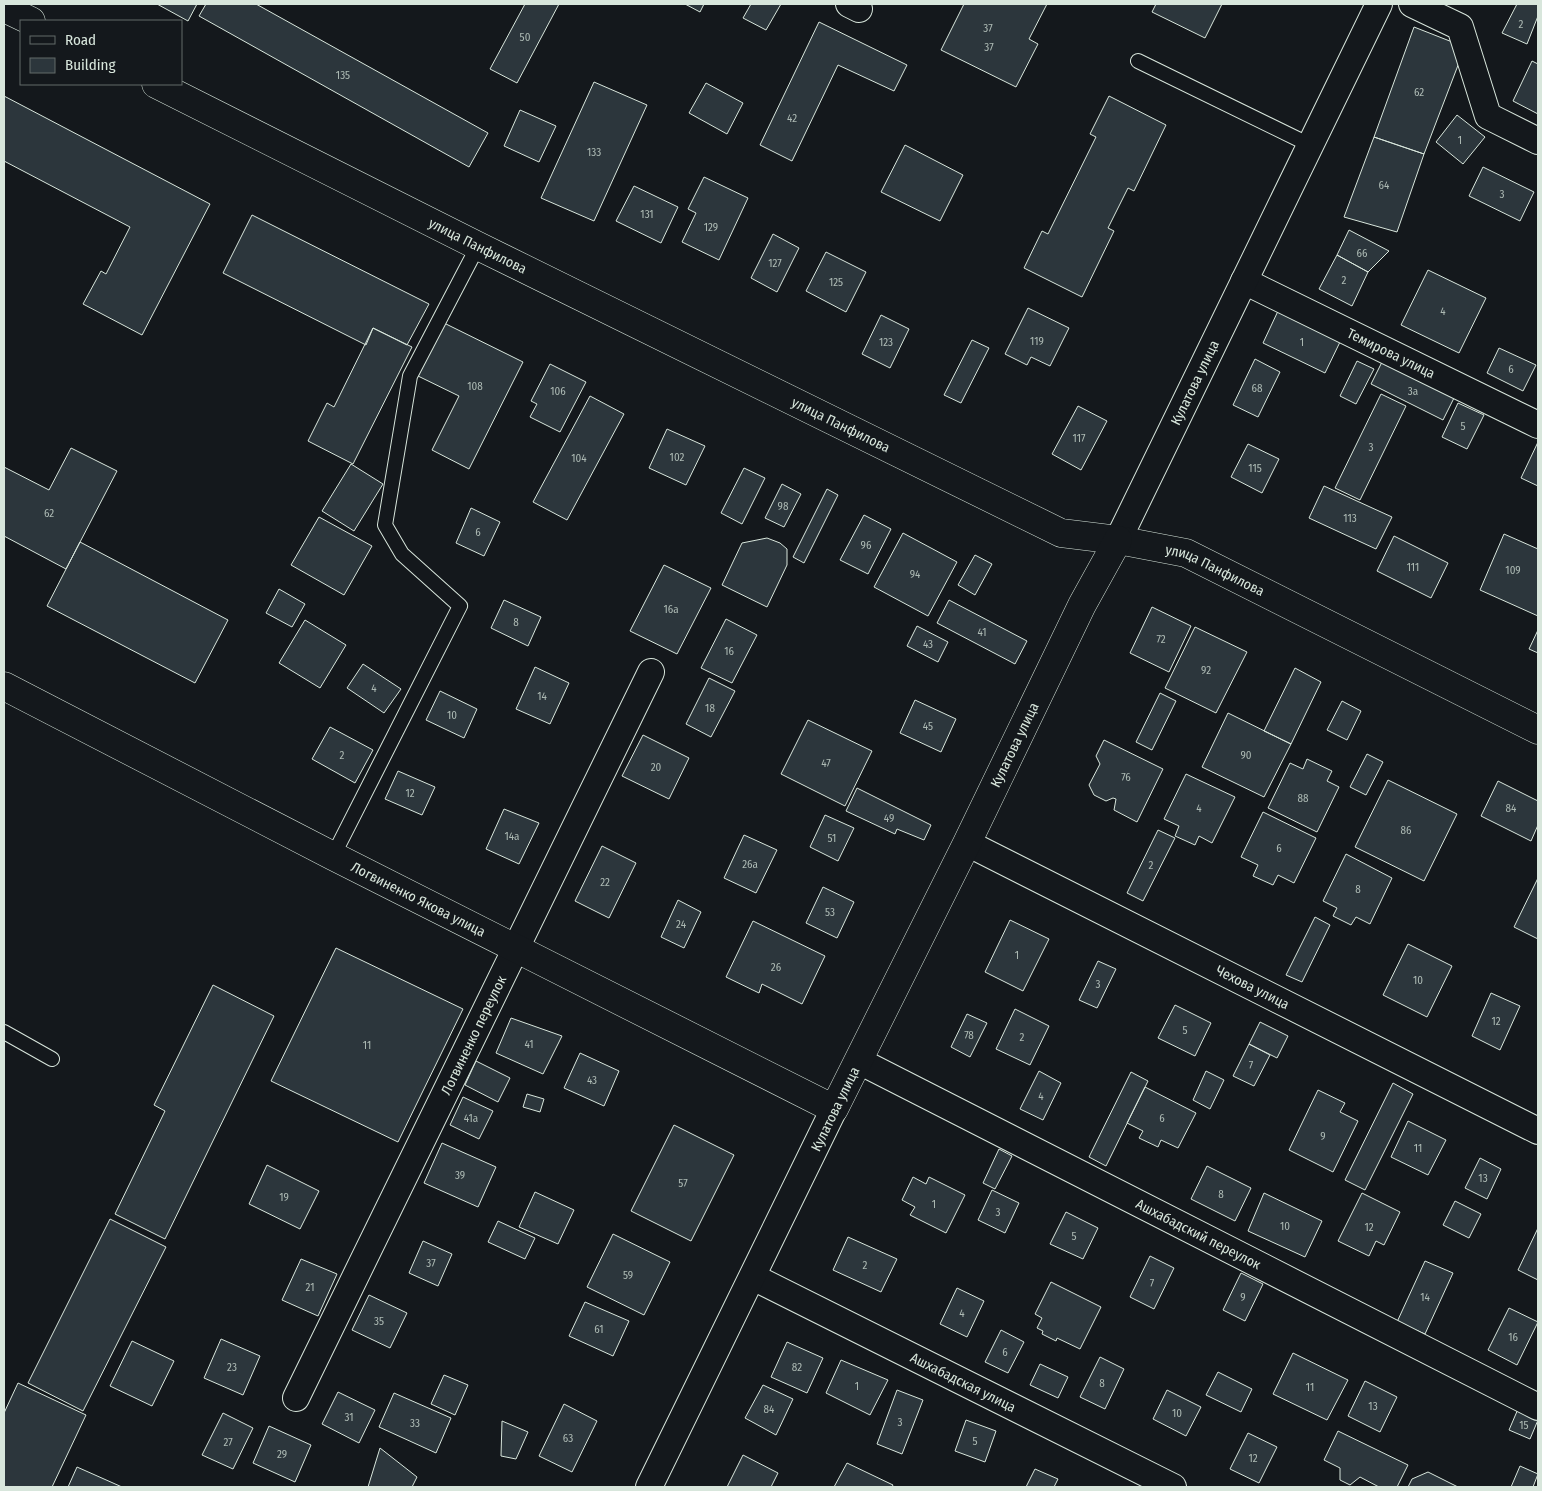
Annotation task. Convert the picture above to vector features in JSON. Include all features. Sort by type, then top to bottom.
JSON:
[{"type":"street","name":"Кулатова улица","points":[[649,1487],[967,843],[1082,605],[1118,540],[1379,4]]},
{"type":"street","points":[[1412,4],[1460,27],[1488,116],[1538,141]]},
{"type":"street","points":[[4,8],[29,20]]},
{"type":"street","name":"улица Панфилова","points":[[158,85],[478,246],[1060,533],[1118,540],[1186,553],[1538,730]]},
{"type":"street","name":"Темирова улица","points":[[1244,281],[1538,425]]},
{"type":"street","name":"Логвиненко переулок","points":[[296,1398],[652,672]]},
{"type":"street","name":"Логвиненко Якова улица","points":[[4,686],[516,950],[834,1109]]},
{"type":"street","name":"Чехова улица","points":[[967,843],[1538,1131]]},
{"type":"street","name":"Ашхабадский переулок","points":[[859,1061],[1538,1407]]},
{"type":"street","name":"Ашхабадская улица","points":[[753,1277],[1173,1487]]},
{"type":"lane","points":[[1138,61],[1310,145]]},
{"type":"lane","points":[[332,856],[460,606],[402,554],[385,525],[410,376],[478,246]]},
{"type":"lane","points":[[4,1032],[52,1059]]},
{"type":"building","points":[[157,4],[197,4],[188,21]]},
{"type":"building","points":[[206,4],[256,4],[488,133],[469,167],[199,16]]},
{"type":"building","points":[[525,4],[559,4],[517,83],[490,69]]},
{"type":"building","points":[[685,4],[704,4],[700,12]]},
{"type":"building","points":[[751,4],[781,4],[766,30],[743,18]]},
{"type":"building","points":[[964,4],[1047,4],[1029,39],[1038,44],[1016,87],[941,50]]},
{"type":"building","points":[[1156,4],[1222,4],[1205,38],[1152,12]]},
{"type":"building","points":[[1517,4],[1538,4],[1538,16],[1527,44],[1502,33]]},
{"type":"building","points":[[819,22],[907,65],[894,91],[838,65],[792,161],[760,145]]},
{"type":"building","points":[[1414,27],[1465,47],[1424,154],[1374,137]]},
{"type":"building","points":[[1532,61],[1538,64],[1538,114],[1513,101]]},
{"type":"building","points":[[594,82],[647,105],[594,221],[541,198]]},
{"type":"building","points":[[706,83],[743,103],[727,134],[689,113]]},
{"type":"building","points":[[4,96],[210,204],[142,335],[83,304],[101,271],[106,274],[130,227],[4,161]]},
{"type":"building","points":[[1109,96],[1166,125],[1134,191],[1128,188],[1108,228],[1114,231],[1082,297],[1024,268],[1042,231],[1048,234],[1096,137],[1090,134]]},
{"type":"building","points":[[520,110],[556,126],[539,162],[504,146]]},
{"type":"building","points":[[1457,115],[1485,137],[1463,164],[1436,142]]},
{"type":"building","points":[[1374,137],[1424,154],[1397,232],[1344,217]]},
{"type":"building","points":[[905,145],[963,175],[940,221],[881,192]]},
{"type":"building","points":[[1483,167],[1534,192],[1520,221],[1469,196]]},
{"type":"building","points":[[704,177],[748,198],[719,260],[682,242],[696,213],[688,209]]},
{"type":"building","points":[[634,186],[678,207],[661,243],[616,221]]},
{"type":"building","points":[[252,215],[429,304],[407,345],[373,328],[366,345],[223,273]]},
{"type":"building","points":[[1349,230],[1389,251],[1368,272],[1337,255]]},
{"type":"building","points":[[773,234],[799,248],[777,292],[751,278]]},
{"type":"building","points":[[826,252],[866,272],[846,312],[806,291]]},
{"type":"building","points":[[1337,255],[1368,272],[1352,306],[1319,289]]},
{"type":"building","points":[[1428,270],[1486,298],[1459,353],[1401,325]]},
{"type":"building","points":[[1028,308],[1069,328],[1050,366],[1031,357],[1027,365],[1005,354]]},
{"type":"building","points":[[1278,311],[1340,342],[1325,373],[1263,343]]},
{"type":"building","points":[[881,315],[909,329],[890,368],[862,354]]},
{"type":"building","points":[[444,323],[523,362],[469,469],[432,450],[459,396],[418,376]]},
{"type":"building","points":[[373,328],[412,347],[353,464],[308,441],[327,403],[334,407]]},
{"type":"building","points":[[972,340],[989,348],[961,403],[944,395]]},
{"type":"building","points":[[1499,348],[1536,365],[1523,391],[1487,373]]},
{"type":"building","points":[[1255,359],[1280,372],[1258,417],[1233,405]]},
{"type":"building","points":[[1357,361],[1374,369],[1356,404],[1340,396]]},
{"type":"building","points":[[1382,362],[1454,398],[1443,420],[1371,384]]},
{"type":"building","points":[[550,364],[586,382],[560,432],[530,417],[537,404],[531,401]]},
{"type":"building","points":[[1381,394],[1406,406],[1360,500],[1335,488]]},
{"type":"building","points":[[590,396],[624,414],[567,520],[533,502]]},
{"type":"building","points":[[1458,403],[1484,415],[1467,449],[1442,437]]},
{"type":"building","points":[[1078,406],[1107,421],[1081,470],[1052,454]]},
{"type":"building","points":[[667,429],[705,446],[686,485],[649,468]]},
{"type":"building","points":[[1538,442],[1538,486],[1521,478]]},
{"type":"building","points":[[1248,444],[1279,459],[1262,493],[1231,477]]},
{"type":"building","points":[[71,448],[117,471],[66,569],[4,536],[4,467],[49,490]]},
{"type":"building","points":[[351,464],[383,484],[354,531],[322,511]]},
{"type":"building","points":[[744,468],[765,478],[742,524],[721,513]]},
{"type":"building","points":[[782,484],[801,494],[784,527],[765,518]]},
{"type":"building","points":[[1324,486],[1392,517],[1376,549],[1309,518]]},
{"type":"building","points":[[827,489],[838,495],[804,563],[793,557]]},
{"type":"building","points":[[471,508],[500,522],[484,556],[456,543]]},
{"type":"building","points":[[864,515],[891,529],[868,574],[840,560]]},
{"type":"building","points":[[319,517],[372,546],[344,595],[291,565]]},
{"type":"building","points":[[903,533],[957,562],[928,616],[874,587]]},
{"type":"building","points":[[1504,534],[1538,549],[1538,616],[1480,590]]},
{"type":"building","points":[[1394,536],[1448,563],[1431,598],[1377,571]]},
{"type":"building","points":[[767,538],[780,543],[787,549],[787,565],[767,607],[722,585],[742,543]]},
{"type":"building","points":[[80,542],[228,620],[195,683],[47,606]]},
{"type":"building","points":[[975,555],[992,564],[975,595],[958,585]]},
{"type":"building","points":[[664,565],[711,588],[677,654],[630,631]]},
{"type":"building","points":[[279,589],[305,604],[292,627],[266,613]]},
{"type":"building","points":[[504,600],[541,617],[528,646],[491,628]]},
{"type":"building","points":[[949,600],[1027,641],[1015,664],[937,623]]},
{"type":"building","points":[[1152,607],[1191,626],[1169,672],[1130,653]]},
{"type":"building","points":[[726,619],[757,635],[732,683],[701,668]]},
{"type":"building","points":[[305,620],[346,645],[320,688],[279,663]]},
{"type":"building","points":[[917,626],[948,642],[938,662],[907,646]]},
{"type":"building","points":[[1195,627],[1247,652],[1216,713],[1165,688]]},
{"type":"building","points":[[1538,630],[1538,653],[1529,649]]},
{"type":"building","points":[[363,664],[401,689],[384,713],[347,688]]},
{"type":"building","points":[[535,667],[569,683],[550,724],[516,709]]},
{"type":"building","points":[[1295,668],[1321,682],[1291,744],[1264,731]]},
{"type":"building","points":[[709,678],[735,691],[711,737],[686,724]]},
{"type":"building","points":[[440,691],[477,709],[464,738],[426,720]]},
{"type":"building","points":[[1160,693],[1176,701],[1152,750],[1136,742]]},
{"type":"building","points":[[915,700],[956,719],[941,752],[900,733]]},
{"type":"building","points":[[1342,701],[1361,711],[1347,740],[1327,730]]},
{"type":"building","points":[[1228,713],[1291,744],[1264,797],[1202,767]]},
{"type":"building","points":[[808,720],[872,751],[845,806],[781,774]]},
{"type":"building","points":[[330,727],[373,750],[355,783],[312,759]]},
{"type":"building","points":[[643,735],[689,758],[669,799],[622,776]]},
{"type":"building","points":[[1104,740],[1163,769],[1137,822],[1114,810],[1116,799],[1113,798],[1106,801],[1094,795],[1089,785],[1100,764],[1096,756]]},
{"type":"building","points":[[1367,754],[1383,762],[1366,795],[1350,787]]},
{"type":"building","points":[[1307,759],[1332,771],[1327,781],[1339,787],[1317,832],[1268,808],[1290,763],[1303,769]]},
{"type":"building","points":[[398,771],[435,787],[422,815],[385,799]]},
{"type":"building","points":[[1186,774],[1235,797],[1212,843],[1199,836],[1195,845],[1175,836],[1179,826],[1164,819]]},
{"type":"building","points":[[1388,780],[1457,814],[1424,881],[1355,847]]},
{"type":"building","points":[[1498,781],[1538,801],[1538,825],[1531,841],[1481,816]]},
{"type":"building","points":[[857,788],[931,825],[924,840],[897,829],[895,834],[846,811]]},
{"type":"building","points":[[504,809],[539,823],[519,864],[486,849]]},
{"type":"building","points":[[1263,812],[1316,838],[1294,883],[1278,875],[1273,885],[1253,876],[1258,865],[1241,857]]},
{"type":"building","points":[[825,815],[854,828],[838,861],[810,847]]},
{"type":"building","points":[[1158,830],[1175,838],[1143,901],[1127,893]]},
{"type":"building","points":[[744,835],[777,850],[756,893],[724,878]]},
{"type":"building","points":[[602,846],[636,863],[609,918],[575,901]]},
{"type":"building","points":[[1346,854],[1392,878],[1370,924],[1356,917],[1351,925],[1333,916],[1337,908],[1323,901]]},
{"type":"building","points":[[1538,878],[1538,939],[1514,927]]},
{"type":"building","points":[[823,887],[854,902],[837,938],[806,923]]},
{"type":"building","points":[[678,900],[701,912],[684,948],[661,937]]},
{"type":"building","points":[[1315,917],[1330,925],[1302,982],[1286,975]]},
{"type":"building","points":[[1010,920],[1049,939],[1023,991],[985,972]]},
{"type":"building","points":[[753,921],[825,956],[802,1004],[762,984],[759,993],[726,977]]},
{"type":"building","points":[[1408,944],[1452,966],[1427,1017],[1383,995]]},
{"type":"building","points":[[336,948],[463,1009],[398,1142],[271,1081]]},
{"type":"building","points":[[1098,961],[1116,969],[1097,1008],[1079,1000]]},
{"type":"building","points":[[213,985],[274,1016],[165,1239],[115,1214],[165,1111],[154,1105]]},
{"type":"building","points":[[1491,993],[1520,1006],[1500,1050],[1472,1036]]},
{"type":"building","points":[[1175,1005],[1211,1023],[1195,1056],[1158,1038]]},
{"type":"building","points":[[1015,1009],[1049,1026],[1030,1065],[996,1049]]},
{"type":"building","points":[[967,1014],[987,1023],[970,1057],[951,1047]]},
{"type":"building","points":[[511,1018],[562,1036],[543,1074],[496,1053]]},
{"type":"building","points":[[1260,1022],[1288,1036],[1277,1058],[1249,1044]]},
{"type":"building","points":[[1249,1044],[1270,1055],[1254,1086],[1233,1076]]},
{"type":"building","points":[[580,1053],[619,1071],[604,1106],[564,1088]]},
{"type":"building","points":[[476,1061],[510,1078],[498,1102],[465,1085]]},
{"type":"building","points":[[1039,1071],[1061,1083],[1043,1120],[1020,1109]]},
{"type":"building","points":[[1206,1071],[1224,1080],[1210,1109],[1193,1100]]},
{"type":"building","points":[[1131,1072],[1148,1081],[1106,1166],[1089,1157]]},
{"type":"building","points":[[1393,1083],[1413,1094],[1365,1190],[1345,1180]]},
{"type":"building","points":[[1145,1087],[1196,1113],[1178,1148],[1161,1140],[1158,1147],[1139,1138],[1143,1131],[1127,1123]]},
{"type":"building","points":[[1318,1090],[1345,1103],[1340,1112],[1358,1121],[1333,1172],[1289,1150]]},
{"type":"building","points":[[527,1094],[544,1099],[540,1112],[523,1107]]},
{"type":"building","points":[[463,1097],[493,1111],[479,1139],[450,1125]]},
{"type":"building","points":[[1408,1121],[1446,1140],[1428,1175],[1391,1157]]},
{"type":"building","points":[[674,1125],[734,1155],[691,1241],[631,1211]]},
{"type":"building","points":[[442,1143],[496,1167],[478,1207],[424,1183]]},
{"type":"building","points":[[999,1149],[1012,1156],[995,1189],[983,1183]]},
{"type":"building","points":[[1480,1158],[1501,1169],[1487,1199],[1465,1188]]},
{"type":"building","points":[[267,1165],[319,1191],[300,1229],[249,1204]]},
{"type":"building","points":[[1207,1166],[1251,1188],[1235,1221],[1191,1199]]},
{"type":"building","points":[[913,1177],[926,1184],[929,1177],[965,1195],[946,1233],[910,1215],[915,1207],[902,1200]]},
{"type":"building","points":[[992,1190],[1019,1203],[1005,1233],[978,1220]]},
{"type":"building","points":[[535,1192],[574,1210],[558,1244],[519,1227]]},
{"type":"building","points":[[1264,1193],[1322,1221],[1305,1257],[1248,1231]]},
{"type":"building","points":[[1362,1193],[1400,1212],[1384,1245],[1376,1241],[1369,1256],[1338,1241]]},
{"type":"building","points":[[1455,1201],[1481,1214],[1469,1238],[1443,1225]]},
{"type":"building","points":[[1066,1212],[1098,1228],[1083,1259],[1050,1244]]},
{"type":"building","points":[[110,1219],[166,1247],[83,1411],[28,1383]]},
{"type":"building","points":[[498,1221],[535,1238],[525,1259],[488,1242]]},
{"type":"building","points":[[1538,1228],[1538,1280],[1518,1270]]},
{"type":"building","points":[[613,1234],[670,1262],[644,1315],[587,1287]]},
{"type":"building","points":[[848,1237],[897,1259],[881,1292],[833,1270]]},
{"type":"building","points":[[423,1241],[452,1254],[438,1286],[409,1273]]},
{"type":"building","points":[[1150,1256],[1174,1268],[1154,1309],[1130,1297]]},
{"type":"building","points":[[301,1259],[337,1274],[318,1316],[282,1300]]},
{"type":"building","points":[[1425,1261],[1453,1273],[1425,1334],[1397,1322]]},
{"type":"building","points":[[1241,1273],[1263,1284],[1245,1321],[1223,1310]]},
{"type":"building","points":[[1051,1282],[1101,1307],[1080,1349],[1057,1338],[1056,1341],[1042,1334],[1043,1331],[1037,1328],[1042,1318],[1035,1314]]},
{"type":"building","points":[[957,1288],[984,1301],[967,1337],[940,1324]]},
{"type":"building","points":[[369,1295],[407,1313],[390,1348],[352,1330]]},
{"type":"building","points":[[585,1302],[629,1321],[613,1356],[569,1336]]},
{"type":"building","points":[[1509,1308],[1538,1322],[1517,1365],[1488,1350]]},
{"type":"building","points":[[1001,1330],[1024,1342],[1008,1373],[985,1362]]},
{"type":"building","points":[[221,1339],[260,1356],[243,1395],[204,1378]]},
{"type":"building","points":[[132,1341],[174,1361],[152,1406],[110,1386]]},
{"type":"building","points":[[787,1342],[823,1358],[807,1393],[771,1377]]},
{"type":"building","points":[[1293,1353],[1348,1380],[1327,1420],[1273,1394]]},
{"type":"building","points":[[1100,1357],[1124,1369],[1105,1409],[1080,1397]]},
{"type":"building","points":[[841,1360],[888,1380],[870,1415],[826,1393]]},
{"type":"building","points":[[1040,1364],[1068,1377],[1058,1398],[1030,1385]]},
{"type":"building","points":[[1218,1372],[1252,1389],[1241,1412],[1206,1395]]},
{"type":"building","points":[[444,1375],[468,1385],[455,1415],[431,1404]]},
{"type":"building","points":[[1365,1381],[1397,1397],[1380,1432],[1348,1416]]},
{"type":"building","points":[[18,1383],[86,1415],[52,1487],[4,1487],[4,1413]]},
{"type":"building","points":[[763,1385],[793,1399],[776,1435],[745,1418]]},
{"type":"building","points":[[897,1390],[923,1400],[902,1454],[877,1444]]},
{"type":"building","points":[[1167,1390],[1201,1407],[1186,1436],[1153,1419]]},
{"type":"building","points":[[338,1392],[375,1410],[359,1443],[322,1424]]},
{"type":"building","points":[[394,1393],[451,1418],[436,1453],[379,1427]]},
{"type":"building","points":[[564,1404],[597,1421],[572,1472],[539,1456]]},
{"type":"building","points":[[1518,1409],[1538,1420],[1530,1439],[1509,1430]]},
{"type":"building","points":[[223,1413],[253,1428],[233,1469],[202,1455]]},
{"type":"building","points":[[966,1420],[996,1431],[985,1462],[955,1451]]},
{"type":"building","points":[[502,1421],[528,1432],[516,1459],[501,1456]]},
{"type":"building","points":[[269,1426],[311,1445],[295,1482],[253,1463]]},
{"type":"building","points":[[1338,1431],[1408,1465],[1397,1487],[1379,1487],[1360,1477],[1350,1485],[1340,1480],[1340,1468],[1324,1460]]},
{"type":"building","points":[[1248,1433],[1277,1447],[1259,1483],[1230,1469]]},
{"type":"building","points":[[380,1448],[417,1477],[412,1487],[368,1487]]},
{"type":"building","points":[[743,1455],[778,1473],[771,1487],[727,1487]]},
{"type":"building","points":[[847,1463],[893,1485],[892,1487],[834,1487]]},
{"type":"building","points":[[1520,1466],[1538,1474],[1533,1487],[1511,1487]]},
{"type":"building","points":[[77,1467],[122,1487],[68,1487]]},
{"type":"building","points":[[1035,1469],[1058,1479],[1054,1487],[1026,1487]]},
{"type":"building","points":[[1428,1472],[1458,1487],[1408,1487],[1412,1479]]}]
